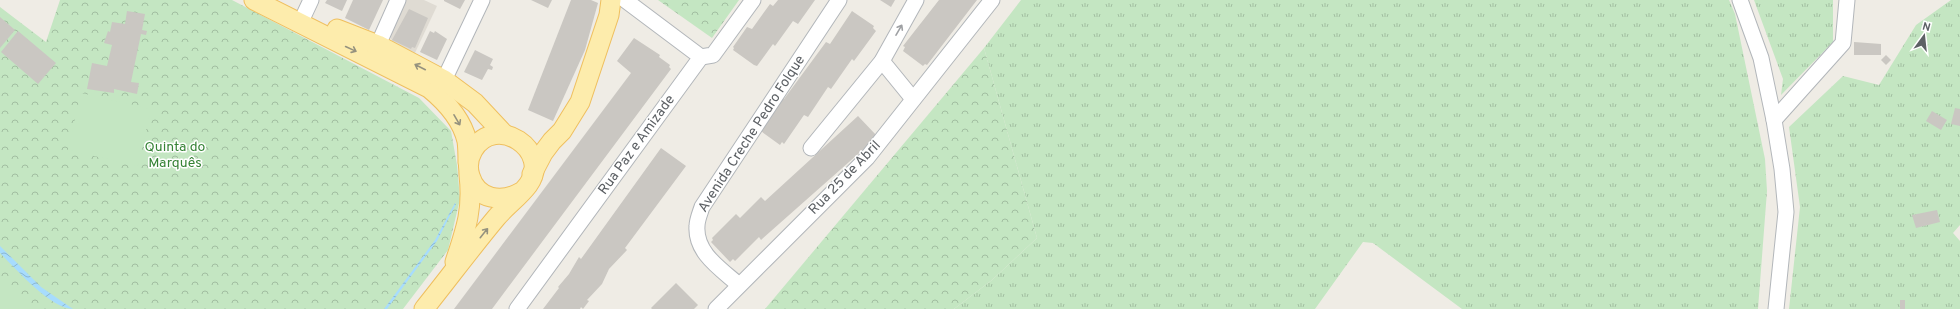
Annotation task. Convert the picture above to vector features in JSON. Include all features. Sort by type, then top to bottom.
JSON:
[{"type":"main road","points":[[254,0],[429,88],[446,104],[462,129],[467,141],[471,200],[468,222],[451,274]]},
{"type":"main road","points":[[270,0],[307,7],[444,80],[475,103],[531,154],[533,164],[532,174]]},
{"type":"main road","points":[[424,309],[500,213],[528,184],[543,153],[552,140],[562,132],[580,102],[609,15],[611,0]]},
{"type":"main road","points":[[521,192],[507,198],[491,198],[481,193],[474,185],[469,170],[470,154],[476,145],[484,139],[494,135],[511,136],[541,142],[552,140]]},
{"type":"street","points":[[378,45],[398,0]]},
{"type":"street","points":[[444,80],[482,0]]},
{"type":"street","points":[[625,0],[701,57],[713,55],[753,0]]},
{"type":"street","name":"Avenida Creche Pedro Folque","points":[[739,284],[709,259],[700,245],[696,226],[702,207],[839,0]]},
{"type":"street","points":[[811,148],[882,61],[916,0]]},
{"type":"street","name":"Rua 25 de Abril","points":[[716,309],[739,284],[867,158],[992,0]]},
{"type":"street","points":[[1740,0],[1761,58],[1774,120],[1786,212],[1776,309]]},
{"type":"street","points":[[1774,120],[1843,43],[1848,0]]},
{"type":"street","name":"Rua Paz e Amizade","points":[[516,309],[701,57]]},
{"type":"street","points":[[882,61],[913,99]]},
{"type":"shaded area","points":[[405,0],[424,0],[437,6],[414,55],[395,46],[389,35]]},
{"type":"green space","name":"Quinta do Marquês","points":[[60,0],[232,0],[419,98],[451,131],[457,165],[460,199],[448,250],[403,309],[0,309],[0,7],[46,42]]},
{"type":"green space","points":[[658,0],[739,0],[712,38]]},
{"type":"green space","points":[[1021,0],[1729,0],[1735,14],[1765,159],[1767,191],[1758,309],[1462,309],[1373,243],[1363,242],[1315,309],[954,309],[992,280],[1037,238],[984,48]]},
{"type":"green space","points":[[1754,0],[1833,0],[1833,42],[1781,95],[1783,79]]},
{"type":"green space","points":[[1951,0],[1960,0],[1960,225],[1953,233],[1960,241],[1960,309],[1789,309],[1800,207],[1789,127],[1843,76],[1879,85],[1916,25]]},
{"type":"green space","points":[[984,48],[1037,238],[992,280],[954,309],[765,309]]},
{"type":"green space","points":[[81,93],[151,109],[138,166],[68,150]]},
{"type":"green space","points":[[0,277],[32,309],[0,309]]},
{"type":"water","points":[[455,203],[456,204],[437,241],[387,309],[384,309],[435,240]]},
{"type":"water","points":[[0,246],[41,287],[73,309],[64,307],[44,296],[0,253]]},
{"type":"building","points":[[327,0],[347,0],[342,11],[325,3]]},
{"type":"building","points":[[353,0],[383,0],[369,30],[345,18]]},
{"type":"building","points":[[444,0],[465,0],[460,9]]},
{"type":"building","points":[[531,0],[552,0],[548,8]]},
{"type":"building","points":[[571,0],[591,0],[598,3],[585,50],[553,121],[528,110]]},
{"type":"building","points":[[778,0],[815,0],[798,24],[793,21],[775,46],[773,44],[757,66],[754,65],[733,50],[733,47],[747,27],[752,29],[770,4],[773,6]]},
{"type":"building","points":[[880,0],[895,0],[891,7]]},
{"type":"building","points":[[939,0],[977,0],[927,65],[925,64],[923,66],[903,51],[905,47],[903,46]]},
{"type":"building","points":[[409,9],[428,18],[415,48],[412,47],[411,49],[392,40]]},
{"type":"building","points":[[127,11],[145,14],[142,30],[147,31],[146,35],[141,34],[131,82],[139,83],[137,94],[114,89],[114,93],[87,89],[92,63],[107,66],[112,45],[104,43],[108,31],[110,32],[112,22],[125,24]]},
{"type":"building","points":[[852,11],[874,26],[873,28],[876,31],[854,61],[852,59],[831,89],[828,87],[808,117],[804,115],[784,144],[782,142],[780,145],[758,129],[780,97],[784,99],[826,42],[830,44]]},
{"type":"building","points":[[0,17],[15,30],[0,48]]},
{"type":"building","points":[[18,31],[56,63],[38,84],[1,52]]},
{"type":"building","points":[[430,31],[434,33],[435,31],[447,39],[437,60],[420,52]]},
{"type":"building","points":[[634,38],[660,55],[659,57],[670,65],[669,67],[671,69],[492,309],[454,309],[631,73],[617,61]]},
{"type":"building","points":[[1854,42],[1881,44],[1881,55],[1854,55]]},
{"type":"building","points":[[475,50],[493,59],[490,65],[493,67],[492,70],[488,69],[482,80],[464,72]]},
{"type":"building","points":[[1886,55],[1891,60],[1886,65],[1881,60]]},
{"type":"building","points":[[1955,108],[1960,109],[1960,126],[1951,124]]},
{"type":"building","points":[[1932,111],[1947,120],[1941,130],[1926,121]]},
{"type":"building","points":[[858,116],[877,136],[875,139],[761,240],[759,237],[735,261],[733,259],[730,262],[711,242],[713,240],[712,238],[736,214],[740,218],[761,197],[765,201]]},
{"type":"building","points":[[661,148],[686,166],[625,248],[627,250],[609,269],[602,284],[587,300],[589,301],[583,309],[581,307],[580,309],[543,309],[569,274],[579,257],[581,259]]},
{"type":"building","points":[[1937,210],[1940,222],[1916,228],[1912,215]]},
{"type":"building","points":[[676,283],[698,305],[694,309],[652,309],[651,308]]},
{"type":"building","points":[[1900,300],[1905,300],[1905,309],[1900,309]]}]
